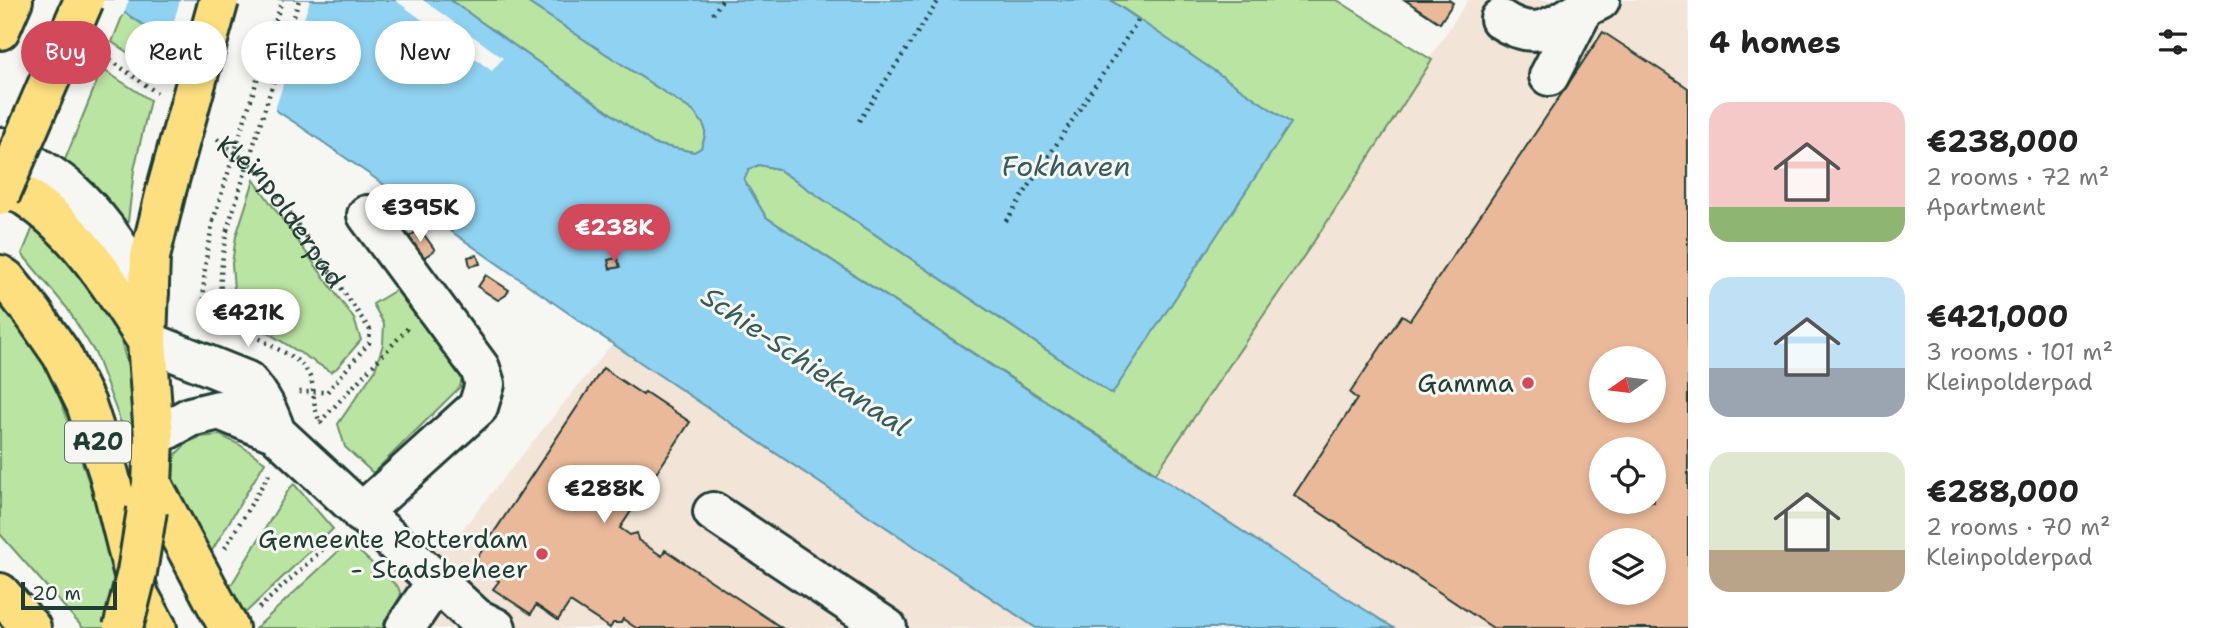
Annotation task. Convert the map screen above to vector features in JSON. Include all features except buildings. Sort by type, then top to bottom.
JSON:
[{"type":"main road","points":[[0,30],[13,0]]},
{"type":"main road","points":[[0,195],[84,0]]},
{"type":"main road","points":[[123,628],[137,572],[150,497],[154,437],[148,341],[150,257],[219,0]]},
{"type":"main road","points":[[0,181],[20,191],[46,211],[78,241],[94,260],[148,341]]},
{"type":"main road","name":"A20","points":[[0,275],[33,313],[62,355],[86,404],[112,486],[139,595],[157,628]]},
{"type":"main road","name":"A20","points":[[150,497],[243,619]]},
{"type":"main road","points":[[0,593],[31,628]]},
{"type":"street","points":[[1491,20],[1516,29],[1535,31],[1551,27],[1591,3]]},
{"type":"street","points":[[1549,76],[1591,3]]},
{"type":"street","points":[[0,146],[54,177],[73,193],[101,224],[149,292]]},
{"type":"street","points":[[361,513],[478,407],[485,384],[480,368],[367,215]]},
{"type":"street","points":[[148,341],[247,381],[268,408],[276,433]]},
{"type":"street","points":[[154,437],[190,417],[219,410],[276,433],[476,618],[496,628]]},
{"type":"street","points":[[713,512],[887,628]]},
{"type":"street","points":[[405,628],[436,582]]},
{"type":"path","points":[[209,323],[204,296],[207,251],[213,221],[282,0]]},
{"type":"path","points":[[299,0],[227,230],[221,291],[225,309],[238,323],[298,360],[310,374],[316,413],[329,432]]},
{"type":"path","points":[[713,14],[722,0]]},
{"type":"path","points":[[859,121],[939,0]]},
{"type":"path","points":[[1006,221],[1139,19]]},
{"type":"path","points":[[111,61],[163,98]]},
{"type":"path","name":"Kleinpolderpad","points":[[207,131],[262,173],[370,330],[369,343],[327,392],[299,392]]},
{"type":"path","points":[[320,422],[432,303]]},
{"type":"path","points":[[243,619],[361,513]]},
{"type":"shaded area","points":[[1468,0],[1688,0],[1688,628],[290,628],[462,530],[619,335],[1057,626]]},
{"type":"green space","points":[[450,0],[524,0],[693,111],[705,128],[701,148],[694,152],[654,144]]},
{"type":"green space","points":[[1110,0],[1337,0],[1432,60],[1325,225],[1156,473],[766,217],[744,180],[749,169],[759,165],[778,169],[1112,394],[1139,19]]},
{"type":"green space","points":[[124,12],[138,21],[125,21],[125,51],[112,42]]},
{"type":"green space","points":[[111,75],[150,100],[134,170],[127,230],[62,167],[96,84],[111,84]]},
{"type":"green space","points":[[254,180],[354,319],[361,340],[331,372],[244,318],[235,302],[232,264],[236,236]]},
{"type":"green space","points":[[38,215],[101,296],[120,338],[132,380],[137,466],[95,353],[67,308],[22,254]]},
{"type":"green space","points":[[401,287],[463,374],[460,387],[373,473],[345,447],[338,424],[375,370],[383,344],[384,324],[373,304]]},
{"type":"green space","points":[[0,303],[44,358],[122,579],[108,628],[83,628],[0,534]]},
{"type":"green space","points":[[220,435],[265,462],[207,559],[171,492],[169,471],[176,454],[188,442],[201,437]]},
{"type":"green space","points":[[294,484],[333,529],[240,618],[227,592]]},
{"type":"green space","points":[[350,543],[398,587],[401,595],[382,628],[256,628],[345,545]]},
{"type":"water","points":[[105,0],[450,0],[654,144],[694,152],[701,148],[705,132],[703,124],[693,111],[524,0],[1110,0],[1291,123],[1112,394],[778,169],[759,165],[749,169],[744,180],[766,217],[1286,560],[1394,628],[1036,628],[610,342],[297,124],[227,79],[227,21],[138,21]]},
{"type":"pier","points":[[101,0],[129,0],[123,16]]},
{"type":"pier","points":[[180,0],[310,0],[303,21],[241,21],[241,84],[283,84],[274,113],[227,83],[227,21],[174,21]]},
{"type":"pier","points":[[395,0],[423,0],[452,21],[424,21]]},
{"type":"pier","points":[[475,38],[503,58],[492,71],[475,59]]},
{"type":"place","name":"Gamma","points":[[1528,383]]},
{"type":"place","name":"Gemeente Rotterdam - Stadsbeheer","points":[[542,554]]},
{"type":"water label","name":"Fokhaven","points":[[1066,166]]},
{"type":"water label","name":"Schie-Schiekanaal","points":[[806,361]]}]
